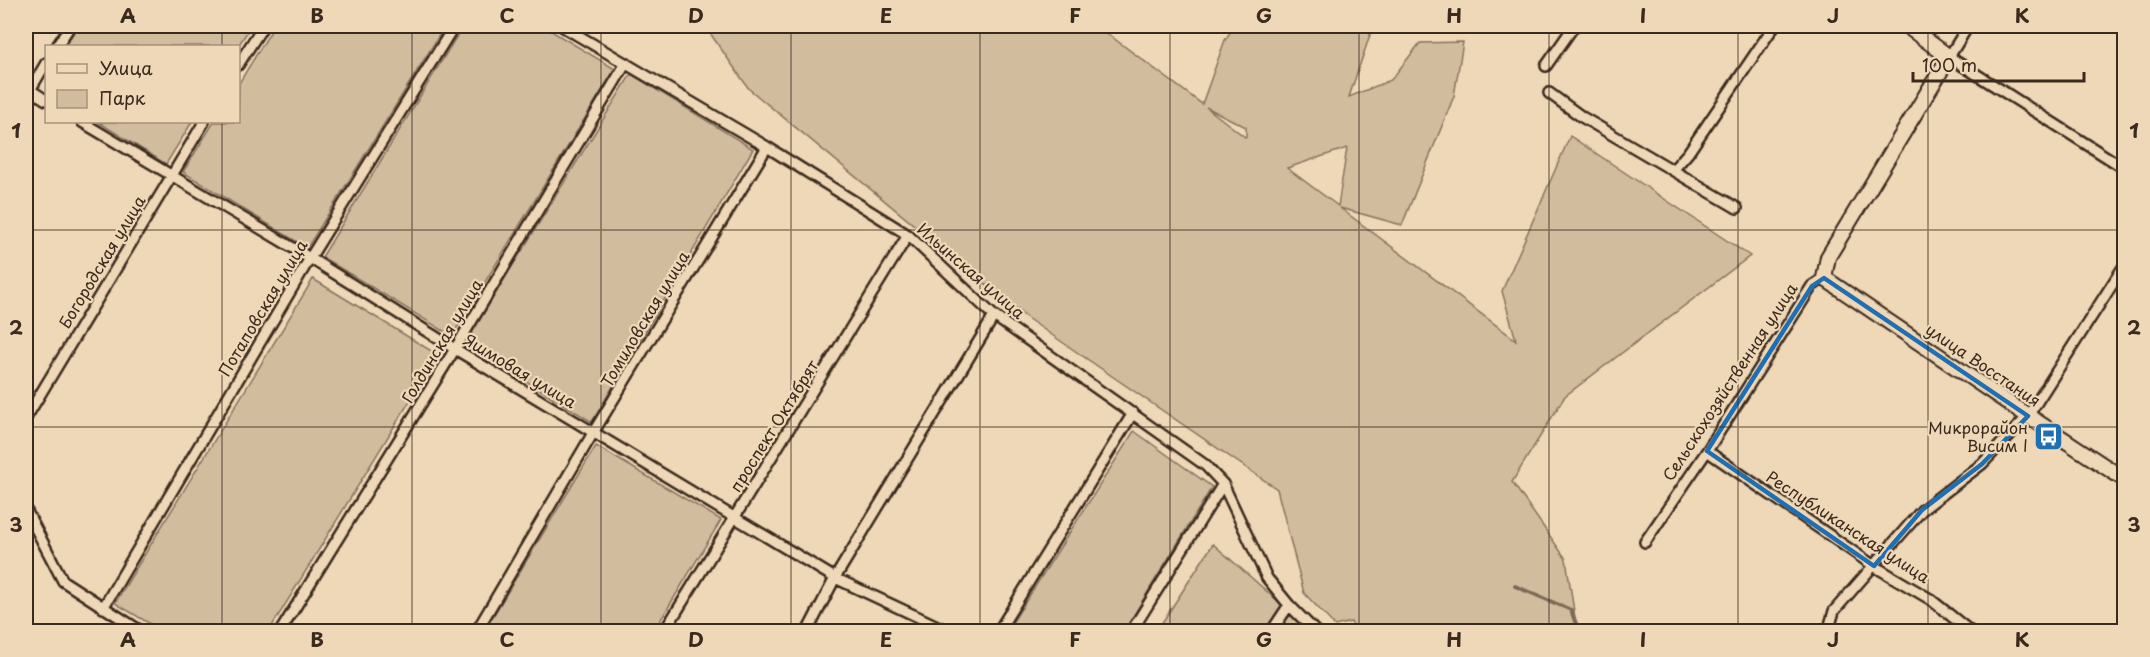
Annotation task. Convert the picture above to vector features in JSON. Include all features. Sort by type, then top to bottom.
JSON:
[{"type":"street","points":[[58,45],[70,26]]},
{"type":"street","points":[[240,62],[263,26]]},
{"type":"street","name":"Потаповская улица","points":[[103,608],[310,258],[454,26]]},
{"type":"street","name":"Ильинская улица","points":[[562,26],[767,147],[908,235],[994,316],[1205,465],[1223,484],[1267,578],[1289,605],[1316,632]]},
{"type":"street","points":[[1546,66],[1574,26]]},
{"type":"street","points":[[1673,170],[1688,153],[1774,26]]},
{"type":"street","points":[[1907,26],[1949,57],[2124,168]]},
{"type":"street","name":"Сельскохозяйственная улица","points":[[1645,542],[1707,451],[1812,286],[1824,278],[1828,257],[1968,26]]},
{"type":"street","name":"Голдинская улица","points":[[280,632],[455,349],[626,63]]},
{"type":"street","points":[[45,64],[27,91],[45,100]]},
{"type":"street","points":[[1549,93],[1582,117],[1737,208]]},
{"type":"street","name":"Яшмовая улица","points":[[84,123],[835,578],[950,632]]},
{"type":"street","name":"Богородская улица","points":[[26,418],[203,123]]},
{"type":"street","name":"Томиловская улица","points":[[476,632],[593,433],[767,147]]},
{"type":"street","name":"проспект Октябрят","points":[[664,632],[908,235]]},
{"type":"street","points":[[1828,632],[1834,611],[1922,510],[1982,464],[2028,416],[2124,267]]},
{"type":"street","name":"улица Восстания","points":[[1824,278],[2124,479]]},
{"type":"street","points":[[807,632],[835,578],[994,316]]},
{"type":"street","points":[[998,632],[1133,413]]},
{"type":"street","name":"Республиканская улица","points":[[1707,451],[1874,566],[1930,599],[1971,632]]},
{"type":"street","points":[[1131,632],[1223,484]]},
{"type":"street","points":[[26,510],[63,581],[142,632]]},
{"type":"street","points":[[1271,632],[1289,605]]},
{"type":"highlighted area","points":[[1824,278],[2028,416],[1982,464],[1922,510],[1874,566],[1707,451],[1812,286]]},
{"type":"green space","points":[[78,26],[251,26],[239,45],[66,45]]},
{"type":"green space","points":[[274,26],[445,26],[307,248],[183,172],[213,123],[240,123],[240,81]]},
{"type":"green space","points":[[463,26],[543,26],[615,69],[452,336],[322,257]]},
{"type":"green space","points":[[705,26],[1097,26],[1202,104],[1225,40],[1234,26],[1373,26],[1349,97],[1391,80],[1420,43],[1463,42],[1454,96],[1402,225],[1340,208],[1516,340],[1502,291],[1570,136],[1750,256],[1565,396],[1512,482],[1566,559],[1577,631],[1355,631],[1351,622],[1335,626],[1304,593],[1277,489],[1027,318],[749,89]],"holes":[[[1206,107],[1246,127],[1246,137],[1245,137]],[[1347,148],[1338,206],[1287,168]]]},
{"type":"green space","points":[[631,74],[753,149],[592,422],[465,343]]},
{"type":"green space","points":[[100,123],[191,123],[166,164]]},
{"type":"green space","points":[[313,279],[438,355],[269,631],[162,631],[115,603]]},
{"type":"green space","points":[[1134,431],[1212,487],[1124,631],[1007,631]]},
{"type":"green space","points":[[596,446],[721,520],[654,631],[484,631]]},
{"type":"green space","points":[[1213,544],[1312,631],[1156,632]]},
{"type":"waterway","points":[[1515,586],[1571,610],[1579,632]]},
{"type":"place","name":"Микрорайон Висим I","points":[[2049,437]]}]
